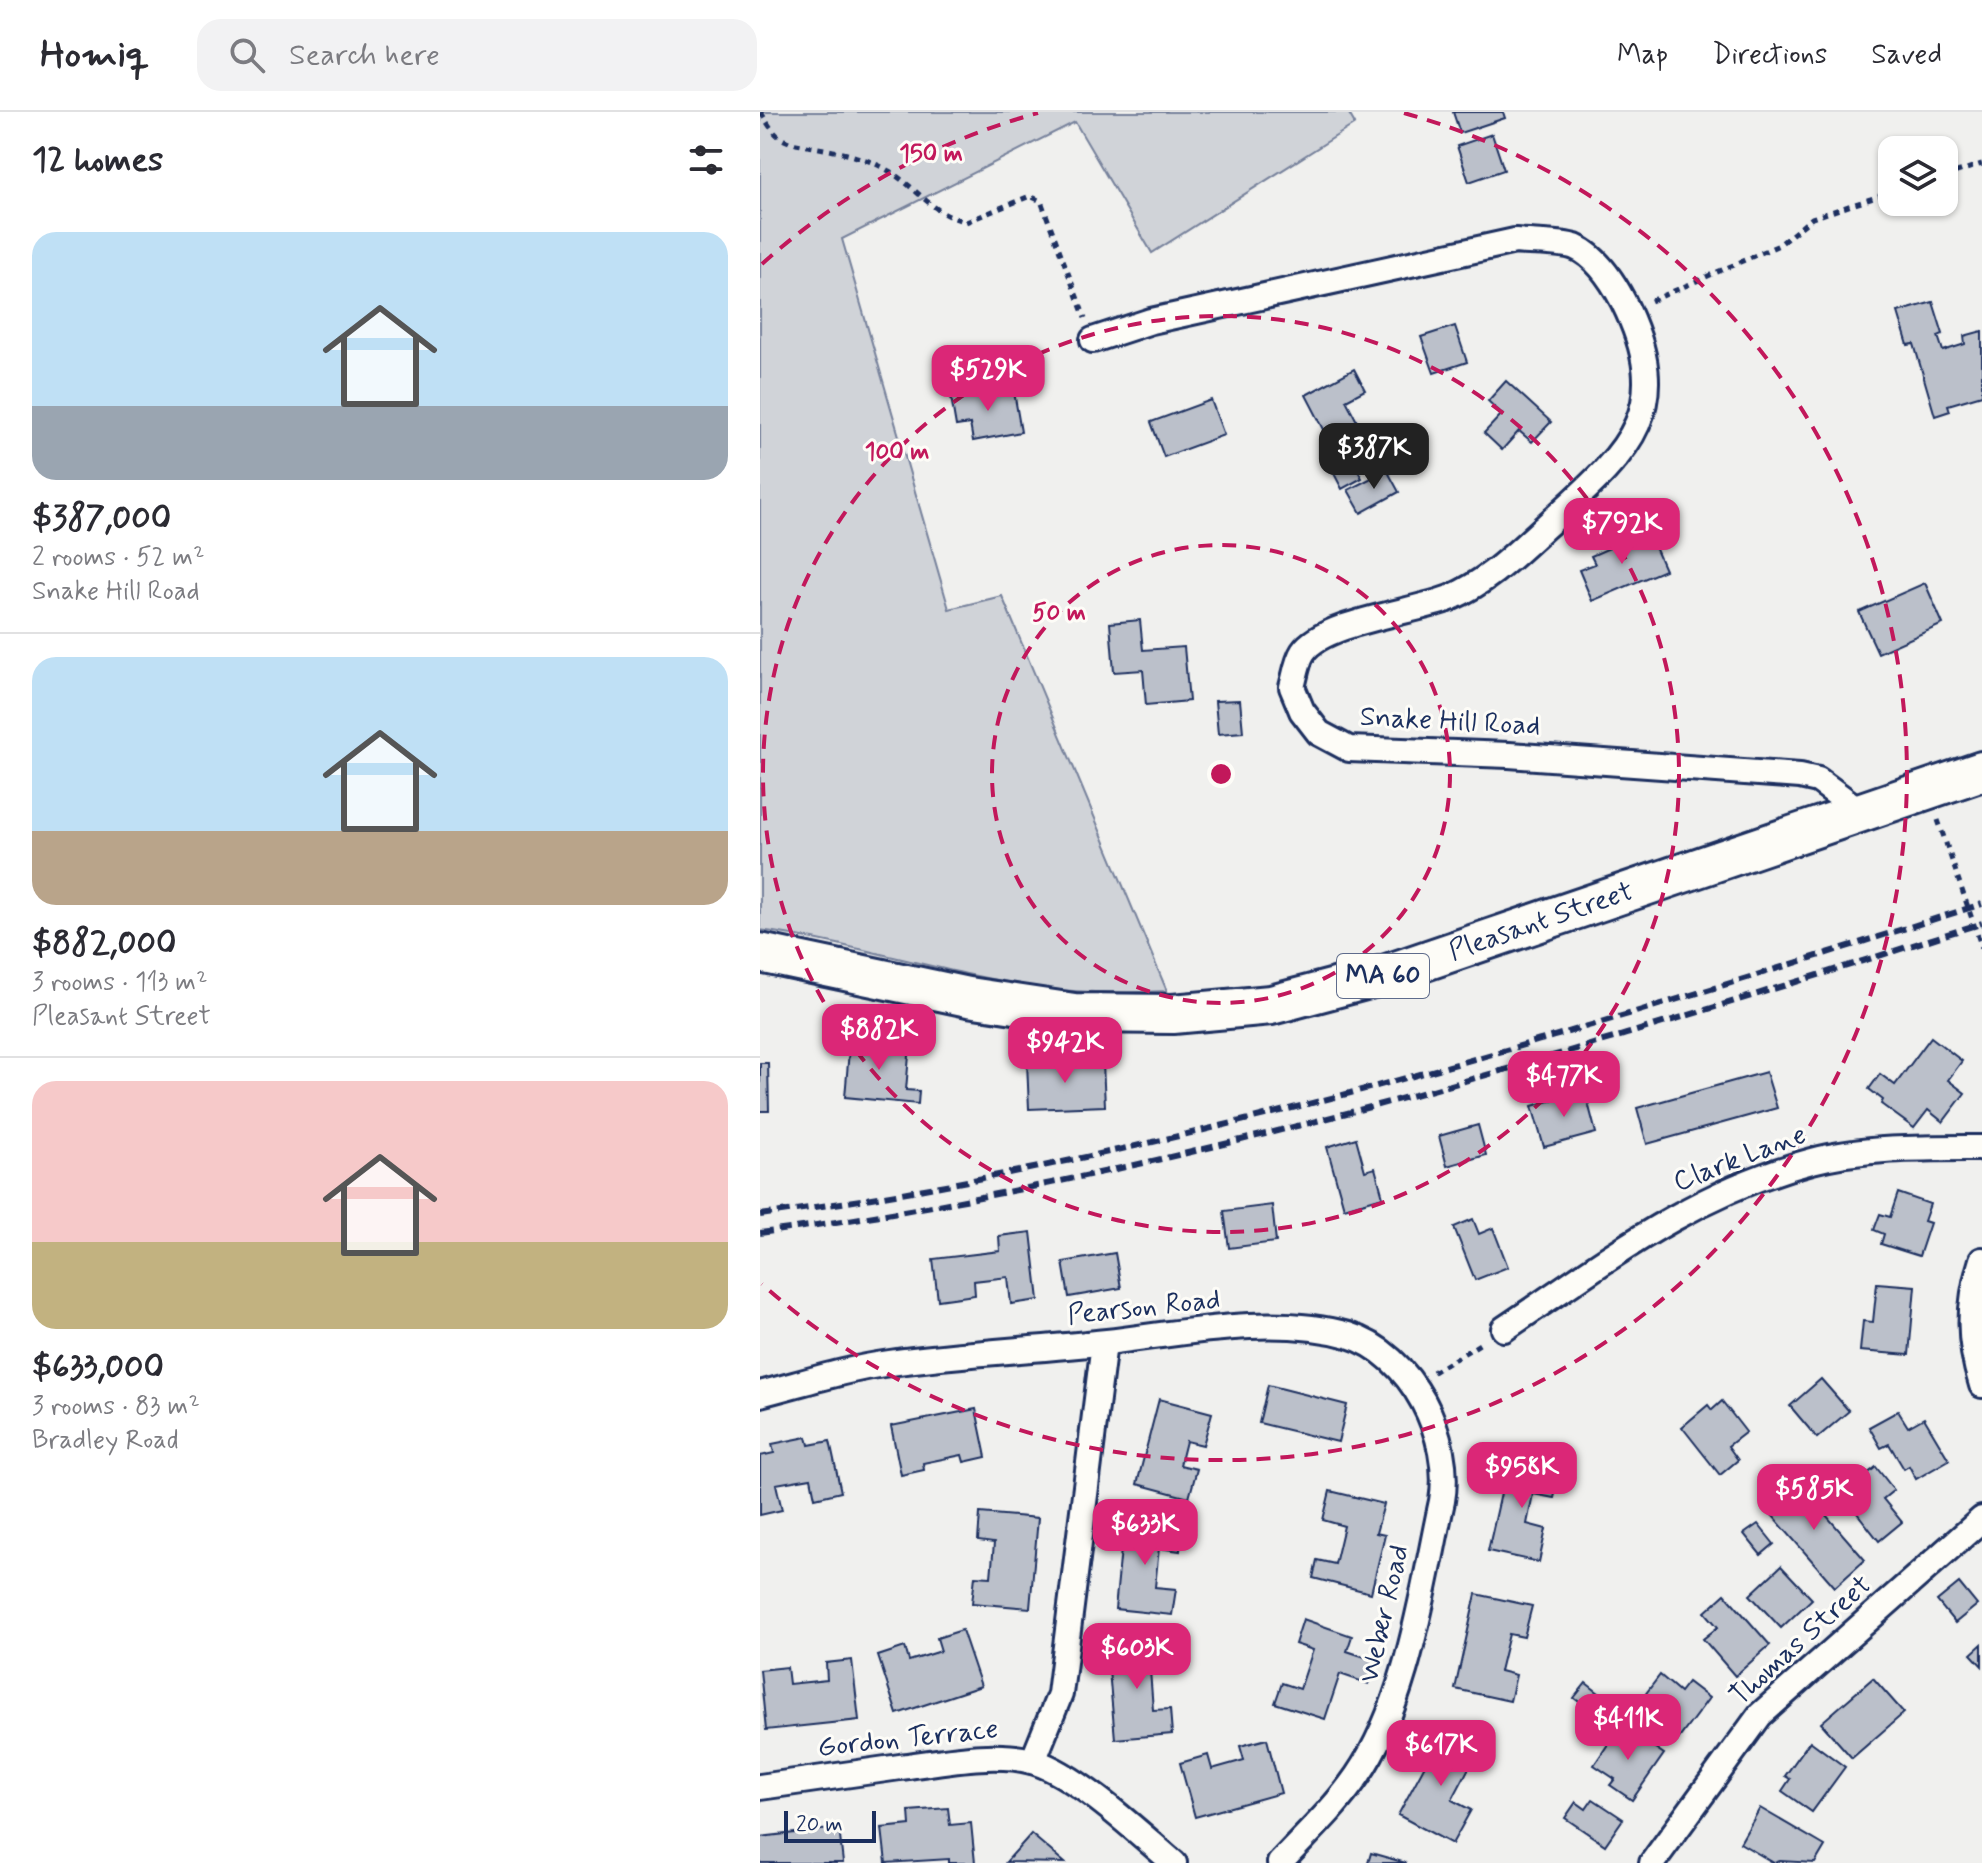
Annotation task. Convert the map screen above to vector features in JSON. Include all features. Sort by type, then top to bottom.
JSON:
[{"type":"main road","name":"Pleasant Street","points":[[760,953],[1043,1010],[1140,1015],[1238,1010],[1283,1002],[1384,975],[1982,771]]},
{"type":"street","name":"Snake Hill Road","points":[[1093,340],[1151,321],[1515,241],[1575,247],[1593,260],[1614,284],[1628,311],[1645,360],[1646,398],[1634,434],[1602,475],[1488,579],[1448,599],[1338,631],[1319,639],[1303,652],[1292,687],[1302,711],[1319,733],[1349,749],[1523,755],[1800,776],[1818,780],[1861,812]]},
{"type":"street","name":"Clark Lane","points":[[1504,1329],[1674,1216],[1747,1182],[1815,1160],[1876,1152],[1982,1148]]},
{"type":"street","points":[[1982,1260],[1970,1315],[1973,1353],[1982,1385]]},
{"type":"street","name":"Pearson Road","points":[[760,1394],[887,1363],[1191,1332],[1309,1326],[1370,1344],[1399,1369],[1436,1432],[1443,1456],[1445,1485]]},
{"type":"street","points":[[1033,1761],[1060,1694],[1104,1343]]},
{"type":"street","name":"Weber Road","points":[[1280,1863],[1339,1800],[1359,1773],[1394,1704],[1445,1485]]},
{"type":"street","name":"Thomas Street","points":[[1652,1863],[1760,1715],[1982,1519]]},
{"type":"street","name":"Gordon Terrace","points":[[760,1787],[944,1761],[1003,1758],[1033,1761],[1090,1795],[1174,1863]]},
{"type":"path","points":[[761,112],[781,139],[796,146],[813,147],[871,162],[891,172],[944,214],[966,222],[1030,196],[1041,201],[1093,340]]},
{"type":"path","points":[[1958,172],[1982,164]]},
{"type":"path","points":[[1628,311],[1779,245],[1812,218],[1878,197]]},
{"type":"path","points":[[1950,855],[1982,948]]},
{"type":"path","points":[[1411,1385],[1504,1329]]},
{"type":"shaded area","points":[[760,112],[1348,112],[1355,124],[1152,253],[1075,122],[842,239],[949,609],[1002,596],[1167,991],[1105,992],[1044,988],[760,930]]},
{"type":"building","points":[[1453,112],[1503,112],[1505,118],[1460,133]]},
{"type":"building","points":[[1492,134],[1504,170],[1469,182],[1457,146]]},
{"type":"building","points":[[1933,302],[1943,334],[1938,336],[1943,351],[1965,344],[1964,336],[1982,331],[1982,395],[1948,405],[1950,411],[1935,416],[1914,344],[1908,345],[1898,312]]},
{"type":"building","points":[[1455,326],[1467,362],[1434,373],[1421,337]]},
{"type":"building","points":[[1354,369],[1365,390],[1346,400],[1361,429],[1332,445],[1306,395]]},
{"type":"building","points":[[1506,381],[1551,422],[1532,442],[1519,431],[1502,450],[1484,433],[1502,414],[1488,401]]},
{"type":"building","points":[[1013,386],[1021,432],[973,441],[970,424],[956,426],[951,397]]},
{"type":"building","points":[[1211,400],[1224,435],[1164,457],[1151,422]]},
{"type":"building","points":[[1346,449],[1362,478],[1342,489],[1327,460]]},
{"type":"building","points":[[1387,470],[1399,492],[1361,513],[1348,490]]},
{"type":"building","points":[[1648,531],[1665,570],[1592,601],[1579,570],[1595,564],[1591,556]]},
{"type":"building","points":[[1925,583],[1943,624],[1878,653],[1859,612]]},
{"type":"building","points":[[1140,620],[1143,650],[1184,647],[1189,701],[1146,705],[1143,670],[1114,672],[1110,623]]},
{"type":"building","points":[[1240,700],[1243,732],[1218,734],[1215,701]]},
{"type":"building","points":[[1931,1037],[1962,1061],[1948,1080],[1965,1093],[1943,1122],[1928,1110],[1914,1128],[1881,1104],[1883,1100],[1869,1089],[1880,1074],[1895,1085]]},
{"type":"building","points":[[850,1039],[910,1044],[906,1090],[919,1091],[918,1104],[845,1097]]},
{"type":"building","points":[[1067,1060],[1067,1065],[1103,1063],[1105,1106],[1029,1109],[1027,1062]]},
{"type":"building","points":[[760,1063],[768,1063],[769,1111],[760,1111]]},
{"type":"building","points":[[1766,1072],[1777,1108],[1647,1144],[1637,1108]]},
{"type":"building","points":[[1585,1091],[1596,1133],[1544,1147],[1532,1106]]},
{"type":"building","points":[[1478,1125],[1486,1155],[1447,1166],[1439,1136]]},
{"type":"building","points":[[1356,1138],[1365,1171],[1375,1168],[1383,1197],[1344,1208],[1327,1147]]},
{"type":"building","points":[[1898,1193],[1930,1204],[1924,1221],[1930,1223],[1919,1256],[1881,1244],[1884,1234],[1874,1230],[1880,1214],[1890,1217]]},
{"type":"building","points":[[1272,1205],[1276,1242],[1229,1248],[1224,1211]]},
{"type":"building","points":[[1473,1219],[1479,1234],[1493,1228],[1508,1267],[1475,1280],[1454,1227]]},
{"type":"building","points":[[1031,1232],[1039,1300],[1011,1304],[1008,1277],[974,1281],[975,1295],[938,1300],[933,1259],[1000,1251],[999,1236]]},
{"type":"building","points":[[1115,1253],[1121,1288],[1069,1297],[1063,1262]]},
{"type":"building","points":[[1877,1283],[1915,1286],[1909,1355],[1860,1351],[1863,1321],[1873,1322]]},
{"type":"building","points":[[1821,1379],[1849,1411],[1817,1438],[1790,1406]]},
{"type":"building","points":[[1268,1385],[1347,1405],[1338,1442],[1259,1423]]},
{"type":"building","points":[[1159,1399],[1212,1413],[1203,1445],[1186,1441],[1180,1465],[1197,1469],[1189,1498],[1137,1484]]},
{"type":"building","points":[[1722,1401],[1746,1432],[1728,1446],[1738,1460],[1720,1475],[1682,1427],[1708,1405],[1712,1410]]},
{"type":"building","points":[[976,1409],[986,1457],[964,1462],[962,1455],[923,1463],[924,1470],[901,1475],[891,1426]]},
{"type":"building","points":[[1898,1411],[1908,1427],[1924,1418],[1949,1460],[1916,1479],[1909,1466],[1904,1469],[1889,1444],[1881,1448],[1869,1427]]},
{"type":"building","points":[[807,1437],[809,1445],[830,1441],[841,1492],[815,1498],[811,1478],[776,1484],[782,1510],[760,1515],[760,1456],[774,1453],[772,1444]]},
{"type":"building","points":[[1509,1458],[1561,1470],[1554,1498],[1533,1494],[1527,1524],[1546,1529],[1539,1562],[1488,1551]]},
{"type":"building","points":[[1876,1467],[1894,1490],[1883,1499],[1902,1522],[1879,1541],[1842,1494]]},
{"type":"building","points":[[1793,1477],[1865,1560],[1835,1587],[1772,1515],[1775,1513],[1765,1502]]},
{"type":"building","points":[[1330,1491],[1384,1504],[1376,1533],[1385,1535],[1371,1593],[1313,1578],[1317,1560],[1335,1564],[1344,1526],[1323,1520]]},
{"type":"building","points":[[980,1513],[1038,1518],[1030,1608],[972,1603],[975,1576],[991,1577],[994,1543],[978,1541]]},
{"type":"building","points":[[1124,1519],[1182,1525],[1180,1551],[1159,1548],[1155,1587],[1176,1589],[1172,1615],[1115,1609]]},
{"type":"building","points":[[1758,1524],[1774,1544],[1761,1555],[1744,1534]]},
{"type":"building","points":[[1781,1566],[1812,1599],[1781,1628],[1750,1595]]},
{"type":"building","points":[[1959,1583],[1977,1605],[1955,1623],[1937,1601]]},
{"type":"building","points":[[1476,1594],[1532,1606],[1524,1637],[1509,1634],[1500,1671],[1516,1675],[1510,1701],[1455,1689]]},
{"type":"building","points":[[1725,1594],[1770,1645],[1735,1676],[1703,1639],[1718,1627],[1705,1612]]},
{"type":"building","points":[[1303,1619],[1352,1636],[1347,1651],[1377,1661],[1369,1684],[1340,1674],[1325,1719],[1275,1703],[1282,1683],[1300,1689],[1313,1650],[1295,1644]]},
{"type":"building","points":[[962,1630],[981,1686],[897,1714],[878,1656],[905,1647],[909,1661],[941,1651],[937,1638]]},
{"type":"building","points":[[1165,1642],[1167,1668],[1150,1670],[1153,1710],[1170,1709],[1172,1734],[1115,1739],[1107,1647]]},
{"type":"building","points":[[1982,1644],[1982,1666],[1971,1654]]},
{"type":"building","points":[[852,1660],[859,1720],[766,1730],[760,1670],[787,1667],[789,1684],[827,1680],[826,1663]]},
{"type":"building","points":[[1660,1675],[1680,1692],[1688,1682],[1709,1698],[1677,1741],[1659,1728],[1669,1715],[1644,1696]]},
{"type":"building","points":[[1873,1678],[1904,1713],[1852,1758],[1821,1723]]},
{"type":"building","points":[[1586,1683],[1608,1700],[1597,1715],[1574,1698]]},
{"type":"building","points":[[1621,1725],[1664,1754],[1632,1800],[1610,1785],[1615,1779],[1594,1765]]},
{"type":"building","points":[[1445,1728],[1480,1747],[1452,1800],[1471,1810],[1452,1844],[1398,1815]]},
{"type":"building","points":[[1267,1739],[1281,1793],[1195,1817],[1180,1763],[1208,1755],[1212,1769],[1244,1760],[1240,1746]]},
{"type":"building","points":[[1810,1741],[1845,1767],[1812,1812],[1782,1791],[1790,1779],[1785,1776]]},
{"type":"building","points":[[1593,1799],[1623,1819],[1605,1845],[1565,1818],[1576,1802],[1586,1809]]},
{"type":"building","points":[[948,1808],[950,1825],[971,1823],[975,1863],[949,1863],[949,1859],[886,1863],[882,1828],[910,1825],[909,1811]]},
{"type":"building","points":[[1760,1808],[1825,1846],[1815,1863],[1774,1863],[1740,1843]]},
{"type":"building","points":[[839,1828],[843,1863],[760,1863],[760,1837]]},
{"type":"building","points":[[1031,1834],[1065,1863],[1006,1862]]},
{"type":"building","points":[[1371,1853],[1406,1863],[1368,1863]]},
{"type":"railway","points":[[760,1215],[916,1190],[1071,1160],[1224,1125],[1530,1043],[1982,904]]},
{"type":"railway","points":[[760,1233],[916,1209],[1071,1179],[1224,1144],[1530,1063],[1982,923]]}]
